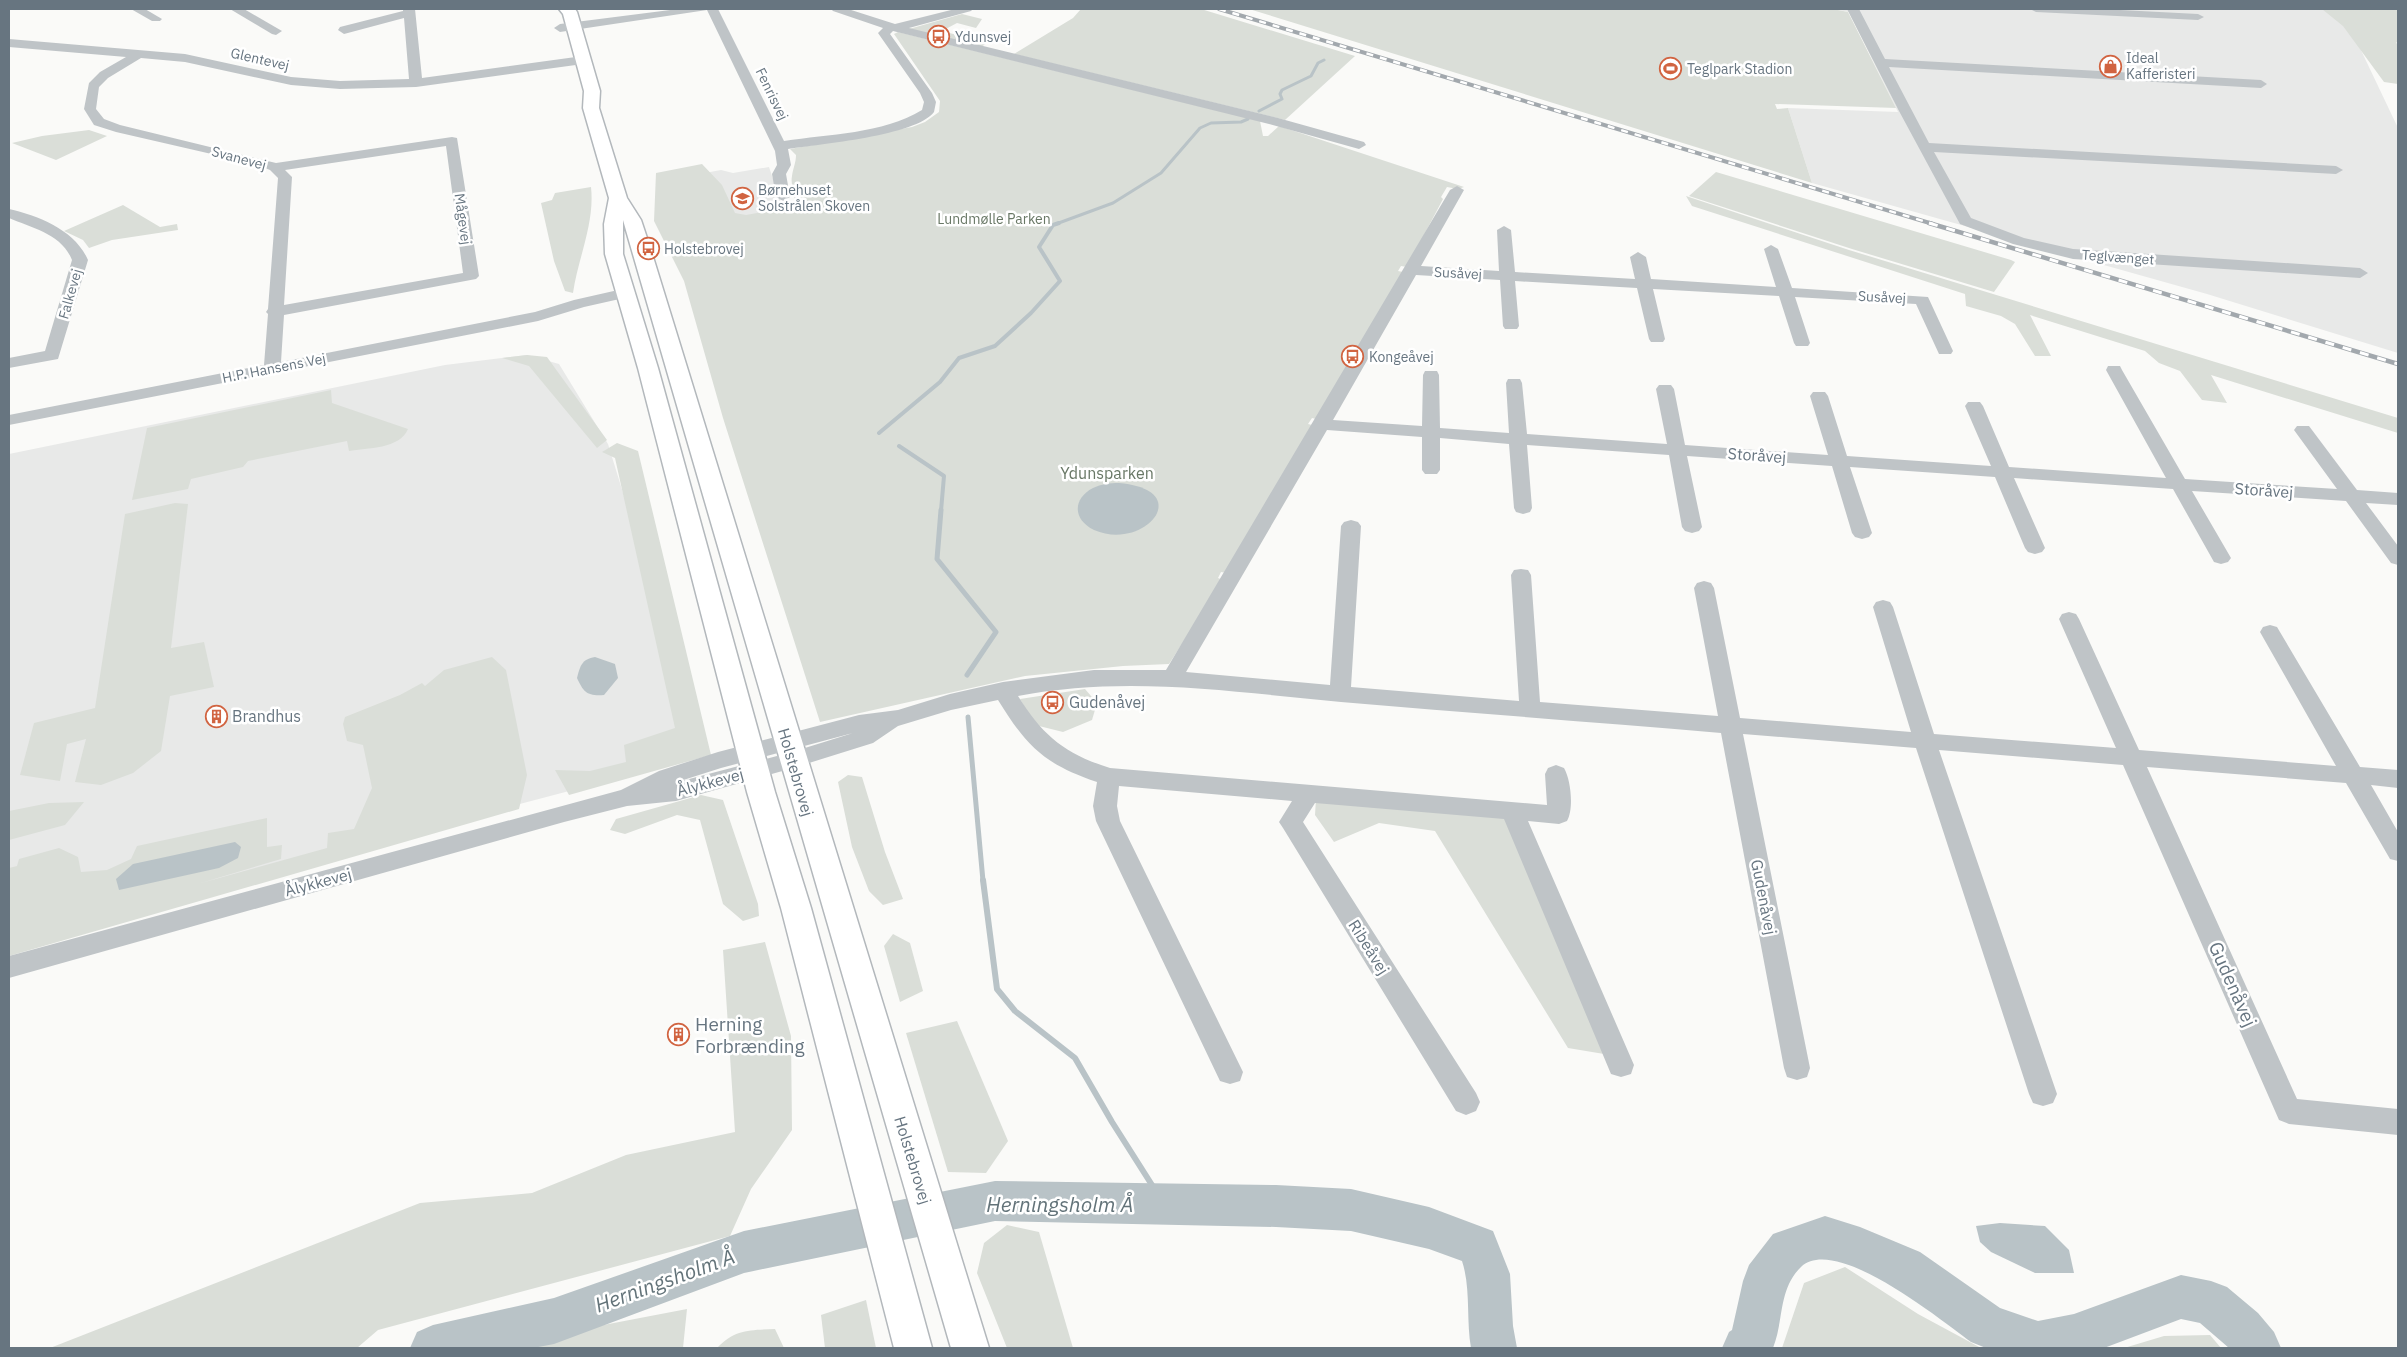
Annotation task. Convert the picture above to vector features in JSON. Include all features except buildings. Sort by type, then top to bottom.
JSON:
[{"type":"main road","points":[[560,9],[558,13],[571,55],[591,99],[618,198],[632,220],[638,295],[753,761],[796,908],[894,1283],[913,1348]]},
{"type":"main road","points":[[566,9],[570,12],[571,55],[591,99]]},
{"type":"main road","points":[[618,198],[613,224],[614,254],[638,295]]},
{"type":"main road","name":"Holstebrovej","points":[[638,295],[646,298],[659,348],[675,363],[970,1348]]},
{"type":"street","points":[[137,9],[156,19]]},
{"type":"street","points":[[236,9],[276,31]]},
{"type":"street","name":"Glentevej","points":[[9,43],[185,58],[291,81],[360,86],[416,82],[504,71],[571,55],[702,9]]},
{"type":"street","name":"Fenrisvej","points":[[712,9],[780,146],[784,165],[779,174],[783,197]]},
{"type":"street","points":[[837,9],[893,28],[1274,121],[1358,145]]},
{"type":"street","points":[[780,146],[895,127],[917,120],[928,112],[930,102],[926,93],[884,33],[893,28],[967,9]]},
{"type":"street","name":"Teglvænget","points":[[1853,9],[1966,221],[1982,230],[2045,249],[2073,254],[2360,273]]},
{"type":"street","points":[[2036,9],[2198,16]]},
{"type":"street","points":[[344,30],[361,27],[409,11],[416,82]]},
{"type":"street","name":"Svanevej","points":[[141,53],[104,75],[93,86],[90,110],[99,122],[116,128],[259,161],[275,167],[285,177],[274,312],[272,368]]},
{"type":"street","points":[[1882,63],[2261,84]]},
{"type":"street","name":"Mågevej","points":[[274,312],[471,276],[452,141],[275,167]]},
{"type":"street","points":[[1925,147],[2336,170]]},
{"type":"street","points":[[1172,678],[1457,190]]},
{"type":"street","name":"Falkevej","points":[[9,214],[65,237],[78,251],[80,260],[52,355],[9,363]]},
{"type":"street","name":"Susåvej","points":[[1504,230],[1511,326]]},
{"type":"street","points":[[1771,249],[1802,343]]},
{"type":"street","points":[[1638,257],[1657,339]]},
{"type":"street","name":"Susåvej","points":[[1410,270],[1922,300],[1945,351]]},
{"type":"street","name":"H.P. Hansens Vej","points":[[9,420],[538,316],[576,312],[638,295]]},
{"type":"street","points":[[2114,370],[2176,483],[2221,558]]},
{"type":"street","points":[[1431,375],[1431,470]]},
{"type":"street","points":[[1514,383],[1522,508]]},
{"type":"street","points":[[1665,389],[1692,527]]},
{"type":"street","points":[[1819,396],[1862,533]]},
{"type":"street","points":[[1974,406],[2035,548]]},
{"type":"street","name":"Storåvej","points":[[1322,424],[2398,499]]},
{"type":"street","points":[[2303,430],[2398,558]]},
{"type":"street","points":[[1340,694],[1351,526]]},
{"type":"street","points":[[1522,575],[1530,709]]},
{"type":"street","name":"Gudenåvej","points":[[1704,588],[1797,1068]]},
{"type":"street","points":[[1883,608],[1925,741],[2043,1094]]},
{"type":"street","name":"Gudenåvej","points":[[2069,619],[2289,1111],[2398,1122]]},
{"type":"street","points":[[2270,632],[2398,852]]},
{"type":"street","points":[[790,751],[865,737],[898,718],[950,702],[1002,690],[1094,678],[1172,678],[1340,694],[2398,779]]},
{"type":"street","points":[[1002,690],[1038,742],[1055,755],[1076,767],[1109,777],[1559,815],[1556,774]]},
{"type":"street","name":"Ålykkevej","points":[[9,967],[627,797],[676,792],[753,761],[790,751]]},
{"type":"street","points":[[1109,777],[1105,806],[1108,821],[1230,1072]]},
{"type":"street","name":"Ribeåvej","points":[[1310,793],[1291,822],[1466,1102]]},
{"type":"street","points":[[1512,811],[1621,1065]]},
{"type":"shaded area","points":[[1833,9],[2327,9],[2349,25],[2398,128],[2398,353],[2207,294],[1812,183],[1788,108],[1898,112],[1849,12]]},
{"type":"shaded area","name":"Børnehuset Solstrålen Skoven","points":[[769,167],[787,220],[735,228],[694,175],[721,170],[733,173]]},
{"type":"shaded area","points":[[527,355],[559,364],[608,444],[699,740],[683,761],[516,805],[9,950],[9,454],[445,365]]},
{"type":"shaded area","points":[[1119,483],[1142,488],[1155,496],[1159,507],[1154,517],[1144,527],[1130,533],[1113,535],[1087,526],[1079,515],[1078,509],[1081,498],[1093,488]]},
{"type":"shaded area","points":[[595,657],[615,664],[618,678],[604,695],[590,694],[584,690],[577,678],[584,661]]},
{"type":"shaded area","points":[[235,842],[241,847],[238,858],[219,868],[119,890],[116,879],[133,864]]},
{"type":"shaded area","points":[[2000,1223],[2045,1226],[2069,1250],[2074,1273],[2035,1273],[1991,1252],[1980,1242],[1976,1226]]},
{"type":"green space","points":[[1081,9],[1201,9],[1355,56],[1285,120],[1014,54],[1073,18]]},
{"type":"green space","name":"Teglpark Stadion","points":[[1249,9],[1833,9],[1848,12],[1896,108],[1775,104],[1777,109],[1788,108],[1812,183]]},
{"type":"green space","points":[[2322,9],[2398,9],[2398,43],[2396,42],[2398,46],[2398,84],[2384,82],[2343,26]]},
{"type":"green space","points":[[962,14],[982,19],[976,28],[957,23],[942,31],[987,43],[981,47],[909,29]]},
{"type":"green space","points":[[898,32],[1260,121],[1263,136],[1268,136],[1279,126],[1464,187],[1458,189],[1447,187],[1441,197],[1443,199],[1407,267],[1401,266],[1398,271],[1403,272],[1316,419],[1312,418],[1308,424],[1312,425],[1227,573],[1221,572],[1218,578],[1223,580],[1169,664],[1123,666],[1025,676],[820,722],[723,418],[684,281],[654,221],[656,173],[702,164],[722,185],[735,213],[746,215],[795,206],[792,173],[796,155],[790,149],[912,127],[925,122],[939,112],[940,101],[894,34]]},
{"type":"green space","points":[[89,130],[107,136],[56,160],[12,143],[42,136]]},
{"type":"green space","points":[[1716,172],[2015,262],[1994,292],[1852,249],[1689,196]]},
{"type":"green space","points":[[591,187],[591,214],[573,293],[565,291],[554,261],[541,203],[552,200],[555,193]]},
{"type":"green space","points":[[1686,196],[1849,250],[2398,418],[2398,433],[2211,375],[2227,403],[2202,400],[2180,371],[2159,363],[2145,351],[2030,315],[2051,356],[2035,356],[2015,324],[2001,316],[1966,306],[1965,294],[1692,206]]},
{"type":"green space","points":[[123,205],[160,227],[177,224],[178,230],[112,240],[89,248],[83,240],[64,231]]},
{"type":"green space","points":[[527,355],[547,357],[607,440],[597,448],[529,366],[502,358]]},
{"type":"green space","points":[[331,390],[332,403],[408,429],[404,436],[391,444],[349,451],[347,441],[248,461],[243,467],[191,479],[188,489],[132,500],[147,428]]},
{"type":"green space","points":[[617,443],[638,451],[711,755],[569,795],[555,770],[590,771],[626,762],[624,745],[675,728],[615,458],[602,452]]},
{"type":"green space","points":[[175,503],[188,504],[171,648],[204,642],[214,687],[170,696],[161,751],[133,773],[101,785],[75,782],[86,739],[67,744],[60,781],[20,775],[34,723],[95,708],[125,514]]},
{"type":"green space","points":[[492,657],[506,670],[527,775],[519,809],[9,956],[9,868],[17,866],[19,859],[59,848],[78,857],[81,872],[107,870],[131,859],[137,846],[267,818],[267,847],[282,845],[281,859],[201,883],[327,848],[328,833],[354,829],[372,788],[363,745],[347,741],[343,724],[345,717],[400,695],[422,683],[425,686],[444,670]]},
{"type":"green space","points":[[1085,689],[1097,703],[1092,720],[1063,732],[1035,725],[1020,699]]},
{"type":"green space","points":[[848,775],[862,777],[885,852],[903,899],[883,905],[869,891],[852,847],[838,782]]},
{"type":"green space","points":[[701,795],[723,800],[758,904],[759,916],[743,921],[723,904],[700,820],[677,815],[625,834],[610,830],[616,819]]},
{"type":"green space","points":[[1316,799],[1511,815],[1610,1055],[1568,1048],[1435,831],[1379,823],[1334,842],[1315,815]]},
{"type":"green space","points":[[84,802],[65,825],[9,840],[9,811],[49,803]]},
{"type":"green space","points":[[893,934],[910,943],[923,991],[900,1002],[884,946]]},
{"type":"green space","points":[[765,942],[791,1036],[792,1130],[751,1189],[730,1236],[378,1330],[357,1348],[50,1348],[420,1203],[532,1193],[626,1155],[735,1132],[723,950]]},
{"type":"green space","points":[[957,1021],[1008,1141],[986,1173],[948,1172],[906,1033]]},
{"type":"green space","points":[[1007,1225],[1039,1232],[1073,1348],[1007,1348],[977,1273],[984,1243]]},
{"type":"green space","points":[[1845,1267],[1918,1314],[1981,1348],[1782,1348],[1804,1283]]},
{"type":"green space","points":[[866,1300],[876,1348],[825,1348],[821,1315]]},
{"type":"green space","points":[[687,1309],[683,1348],[483,1348]]},
{"type":"green space","points":[[775,1329],[784,1348],[717,1348],[730,1337],[743,1332]]},
{"type":"green space","points":[[2210,1335],[2221,1348],[2124,1348],[2164,1336]]},
{"type":"waterway","points":[[1259,111],[1282,99],[1280,94],[1282,90],[1311,76],[1318,63],[1324,60]]},
{"type":"waterway","points":[[1056,224],[1113,203],[1161,173],[1200,128],[1211,123],[1241,122],[1248,119]]},
{"type":"waterway","points":[[879,433],[940,382],[959,358],[995,346],[1031,313],[1060,281],[1039,247],[1053,225],[1056,224]]},
{"type":"waterway","points":[[899,446],[944,476],[941,511]]},
{"type":"waterway","points":[[941,510],[937,559],[996,632],[967,675]]},
{"type":"waterway","points":[[968,717],[983,881]]},
{"type":"waterway","points":[[983,880],[997,989],[1015,1011],[1075,1058],[1112,1122],[1164,1204]]},
{"type":"waterway","name":"Herningsholm Å","points":[[433,1348],[554,1321],[744,1252],[995,1201],[1276,1206],[1351,1210],[1429,1228],[1478,1246],[1488,1274],[1490,1326],[1494,1348]]},
{"type":"waterway","name":"Herningsholm Å","points":[[1745,1348],[1752,1343],[1765,1281],[1788,1249],[1825,1237],[1860,1248],[1904,1267],[1987,1326],[2038,1344],[2074,1337],[2181,1297],[2211,1303],[2242,1329],[2258,1348]]},
{"type":"railway","points":[[1219,9],[1933,224]]},
{"type":"railway","points":[[1929,223],[2398,364]]},
{"type":"place","name":"Ydunsvej","points":[[939,37]]},
{"type":"place","name":"Ideal Kafferisteri","points":[[2110,66]]},
{"type":"place","name":"Teglpark Stadion","points":[[1671,69]]},
{"type":"place","name":"Børnehuset Solstrålen Skoven","points":[[742,198]]},
{"type":"place","name":"Holstebrovej","points":[[648,249]]},
{"type":"place","name":"Kongeåvej","points":[[1353,357]]},
{"type":"place","name":"Gudenåvej","points":[[1053,702]]},
{"type":"place","name":"Brandhus","points":[[216,716]]},
{"type":"place","name":"Herning Forbrænding","points":[[679,1035]]},
{"type":"park label","name":"Lundmølle Parken","points":[[994,219]]},
{"type":"park label","name":"Ydunsparken","points":[[1107,473]]}]
